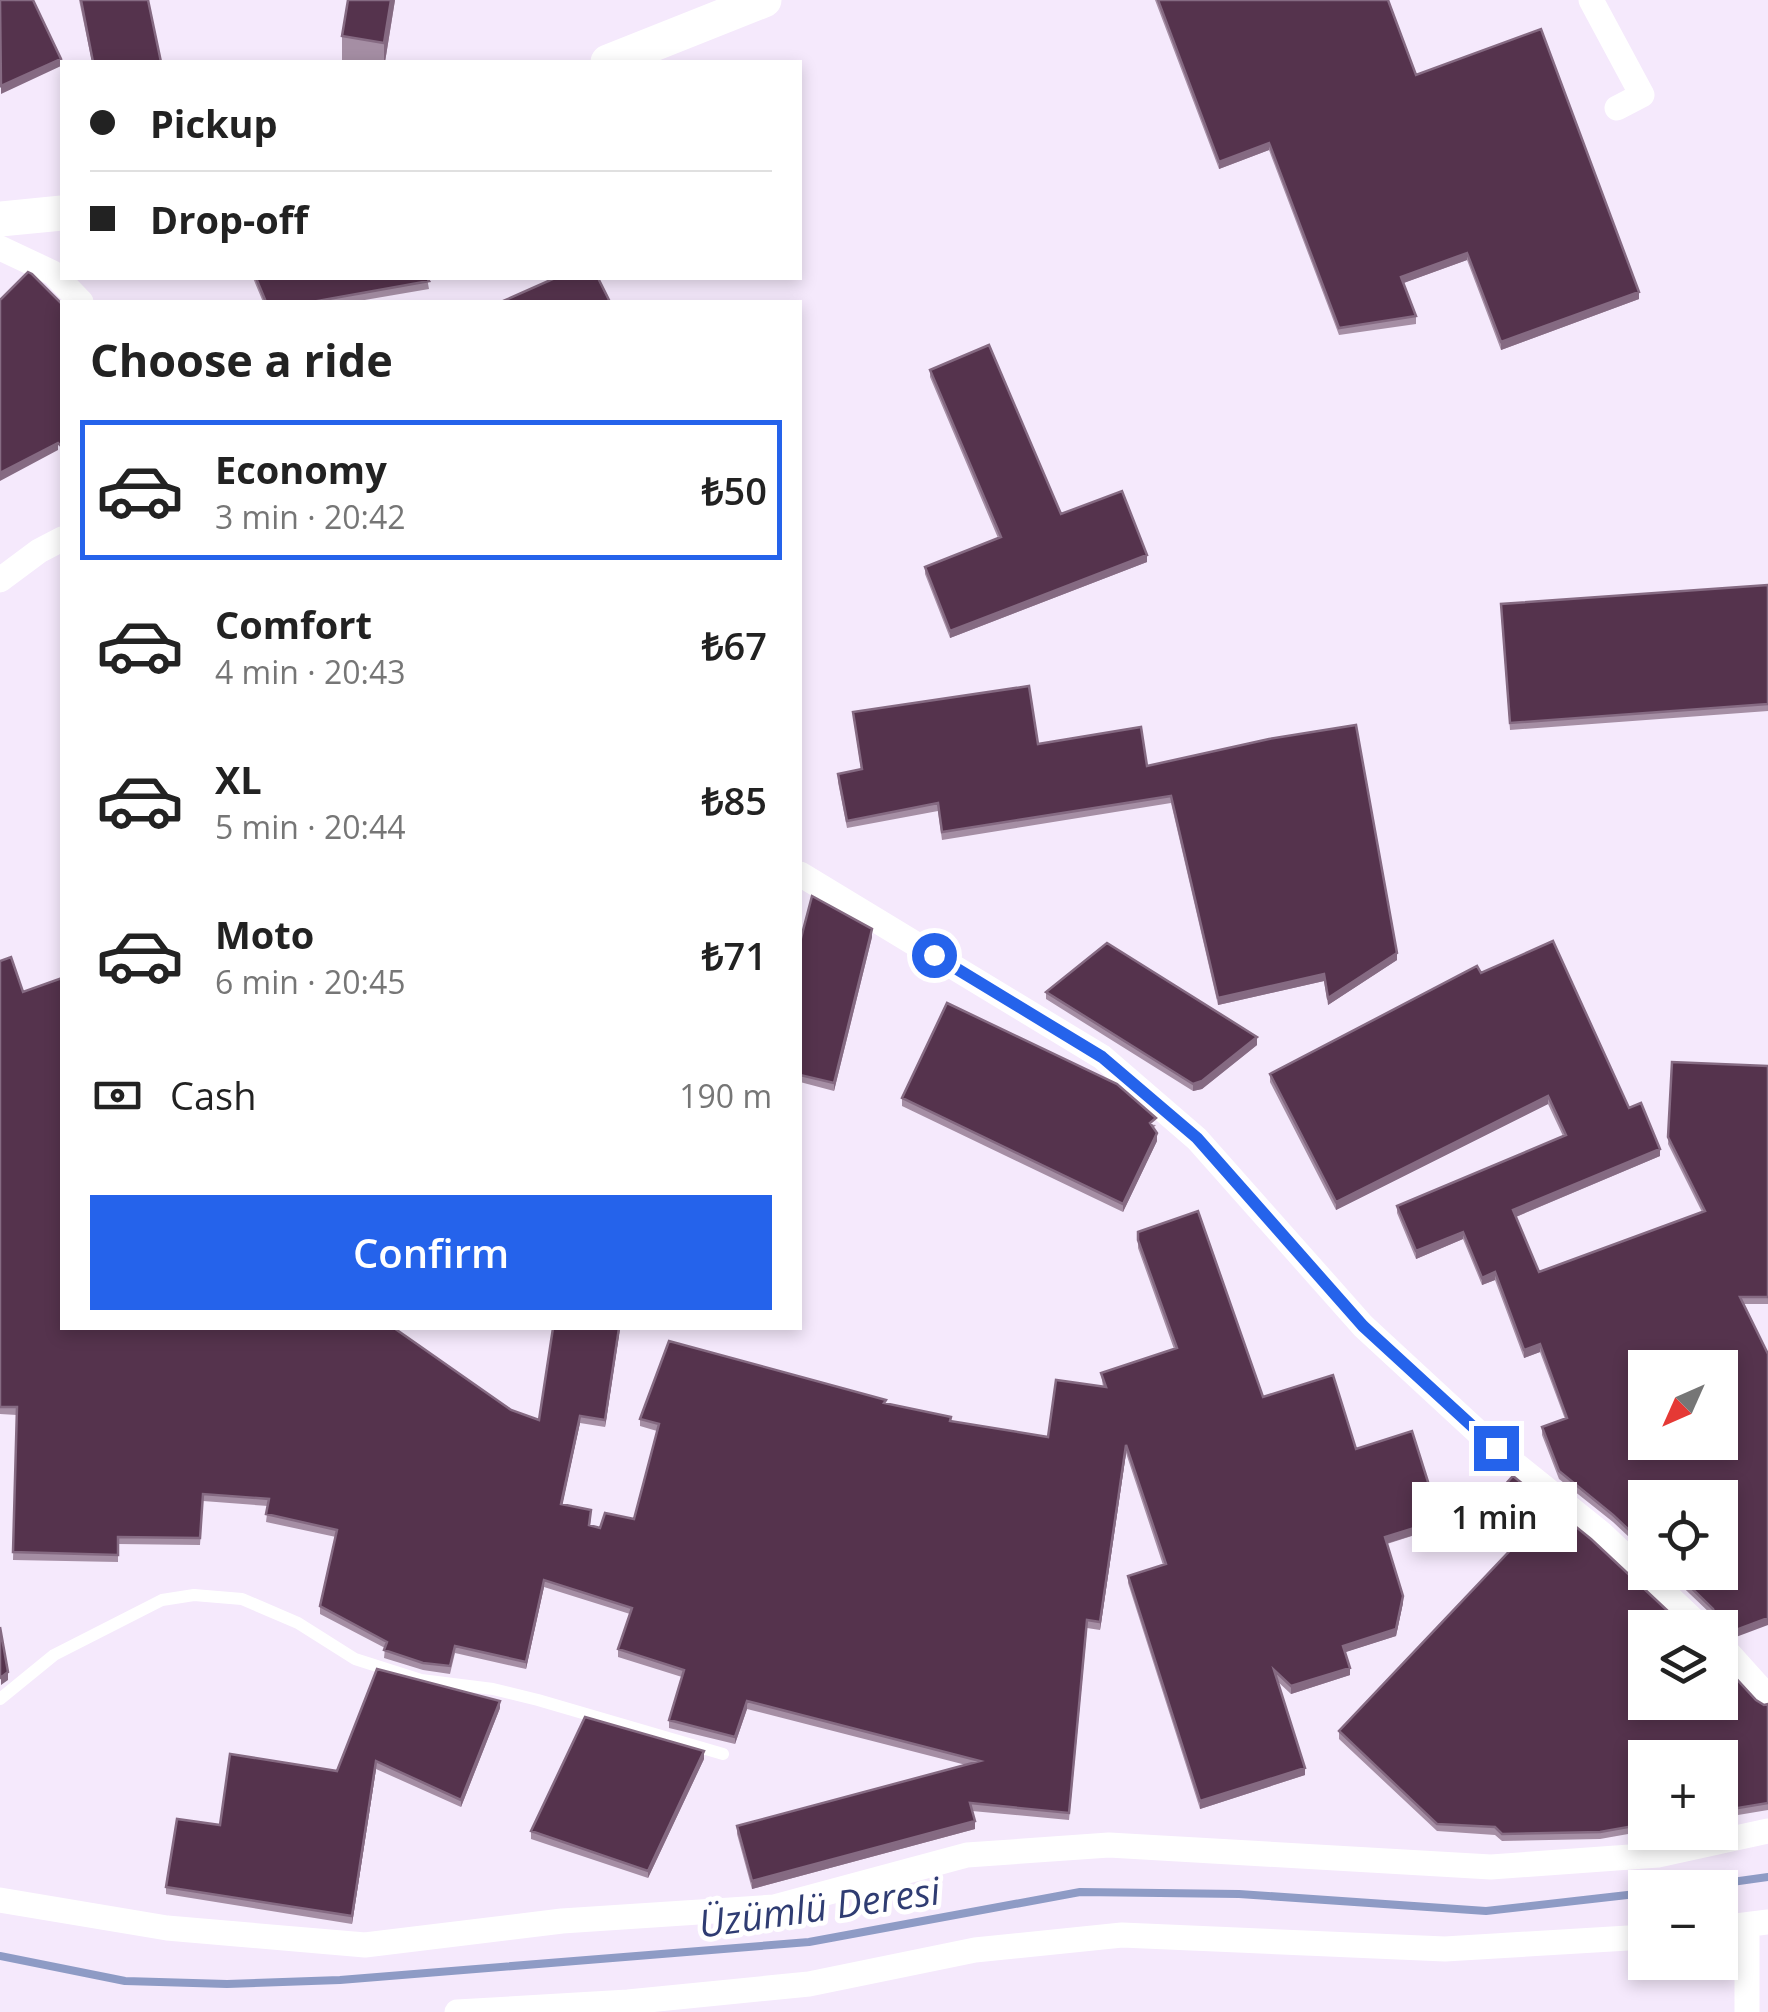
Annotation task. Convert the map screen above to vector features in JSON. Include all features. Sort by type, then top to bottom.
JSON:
[{"type":"street","points":[[613,60],[764,0]]},
{"type":"street","points":[[1591,0],[1642,95],[1616,108]]},
{"type":"street","points":[[0,219],[60,213]]},
{"type":"street","points":[[0,248],[53,273],[79,300]]},
{"type":"street","points":[[0,580],[60,540]]},
{"type":"street","points":[[802,875],[1102,1057],[1197,1138],[1363,1326],[1496,1448],[1602,1534],[1683,1610]]},
{"type":"street","points":[[1738,1664],[1768,1697]]},
{"type":"street","points":[[0,1900],[167,1928],[365,1944],[562,1922],[774,1907],[967,1855],[1109,1845],[1491,1867],[1658,1855],[1768,1831]]},
{"type":"street","points":[[1748,2012],[1758,1924]]},
{"type":"street","points":[[456,2012],[628,2002],[809,1984],[974,1950],[1122,1934],[1445,1950],[1628,1938]]},
{"type":"lane","points":[[0,1699],[54,1656],[162,1600],[194,1595],[242,1599],[298,1623],[354,1659],[421,1680],[523,1696],[723,1754]]},
{"type":"building","points":[[0,0],[33,0],[61,59],[1,86]]},
{"type":"building","points":[[81,0],[148,0],[161,60],[93,60]]},
{"type":"building","points":[[348,0],[391,0],[384,43],[342,36]]},
{"type":"building","points":[[1158,0],[1388,0],[1416,75],[1541,29],[1639,292],[1501,342],[1467,253],[1401,277],[1416,316],[1339,328],[1269,143],[1219,162]]},
{"type":"building","points":[[28,272],[60,302],[60,445],[0,473],[0,300]]},
{"type":"building","points":[[257,280],[429,281],[323,300],[265,300]]},
{"type":"building","points":[[550,280],[599,280],[609,300],[506,300]]},
{"type":"building","points":[[989,345],[1061,514],[1122,491],[1147,555],[950,631],[925,567],[1001,537],[930,370]]},
{"type":"building","points":[[1768,585],[1768,704],[1510,723],[1501,604]]},
{"type":"building","points":[[1029,686],[1038,744],[1141,727],[1147,766],[1269,739],[1356,725],[1397,953],[1328,998],[1324,974],[1218,998],[1171,796],[942,832],[938,803],[847,821],[838,774],[862,769],[853,712]]},
{"type":"building","points":[[812,896],[872,929],[834,1083],[802,1075],[802,934]]},
{"type":"building","points":[[1553,941],[1629,1108],[1641,1103],[1660,1149],[1513,1210],[1539,1272],[1705,1211],[1668,1137],[1672,1062],[1768,1066],[1768,1297],[1740,1297],[1768,1354],[1768,1618],[1738,1629],[1738,1610],[1713,1610],[1693,1590],[1738,1590],[1738,1480],[1628,1480],[1628,1529],[1559,1471],[1542,1427],[1567,1418],[1540,1344],[1524,1350],[1495,1272],[1482,1278],[1463,1232],[1416,1251],[1397,1206],[1566,1135],[1548,1096],[1336,1202],[1270,1074],[1477,966],[1481,973]]},
{"type":"building","points":[[1107,943],[1257,1037],[1193,1084],[1046,992]]},
{"type":"building","points":[[11,957],[23,992],[60,979],[60,1330],[397,1330],[511,1410],[539,1420],[553,1330],[619,1330],[605,1420],[580,1416],[561,1504],[591,1510],[589,1525],[600,1528],[605,1513],[634,1519],[659,1424],[640,1419],[669,1341],[886,1400],[884,1403],[951,1417],[950,1421],[1048,1437],[1056,1380],[1106,1387],[1101,1373],[1177,1348],[1138,1232],[1198,1211],[1263,1397],[1333,1375],[1356,1449],[1412,1431],[1440,1520],[1385,1537],[1403,1596],[1396,1629],[1343,1646],[1350,1668],[1291,1686],[1274,1670],[1305,1768],[1200,1801],[1128,1576],[1166,1564],[1126,1445],[1100,1622],[1087,1620],[1069,1813],[970,1803],[975,1821],[752,1881],[737,1826],[980,1761],[747,1701],[735,1737],[669,1720],[684,1670],[618,1649],[632,1608],[544,1580],[526,1662],[455,1646],[450,1666],[423,1663],[384,1650],[387,1642],[320,1606],[337,1530],[266,1514],[269,1499],[203,1494],[200,1538],[118,1537],[118,1555],[13,1552],[17,1407],[0,1407],[0,961]]},
{"type":"building","points":[[947,1003],[1117,1084],[1156,1118],[1150,1123],[1157,1133],[1123,1204],[902,1098]]},
{"type":"building","points":[[1513,1476],[1628,1574],[1628,1590],[1645,1590],[1667,1610],[1628,1610],[1628,1720],[1738,1720],[1738,1680],[1756,1700],[1768,1704],[1768,1803],[1738,1808],[1738,1740],[1628,1740],[1628,1827],[1600,1832],[1502,1834],[1495,1827],[1437,1824],[1339,1731],[1518,1542],[1482,1510]]},
{"type":"building","points":[[0,1627],[8,1672],[0,1678]]},
{"type":"building","points":[[377,1669],[500,1701],[461,1800],[376,1761],[352,1916],[166,1887],[177,1819],[220,1825],[230,1754],[337,1771]]},
{"type":"building","points":[[585,1717],[704,1751],[648,1871],[531,1831]]},
{"type":"waterway","name":"Üzümlü Deresi","points":[[1738,1881],[1768,1877]]},
{"type":"waterway","name":"Üzümlü Deresi","points":[[0,1956],[125,1981],[227,1984],[340,1980],[809,1942],[1080,1892],[1239,1894],[1486,1911],[1628,1895]]},
{"type":"route","points":[[934,955],[1102,1057],[1197,1138],[1363,1326],[1496,1448]]}]
